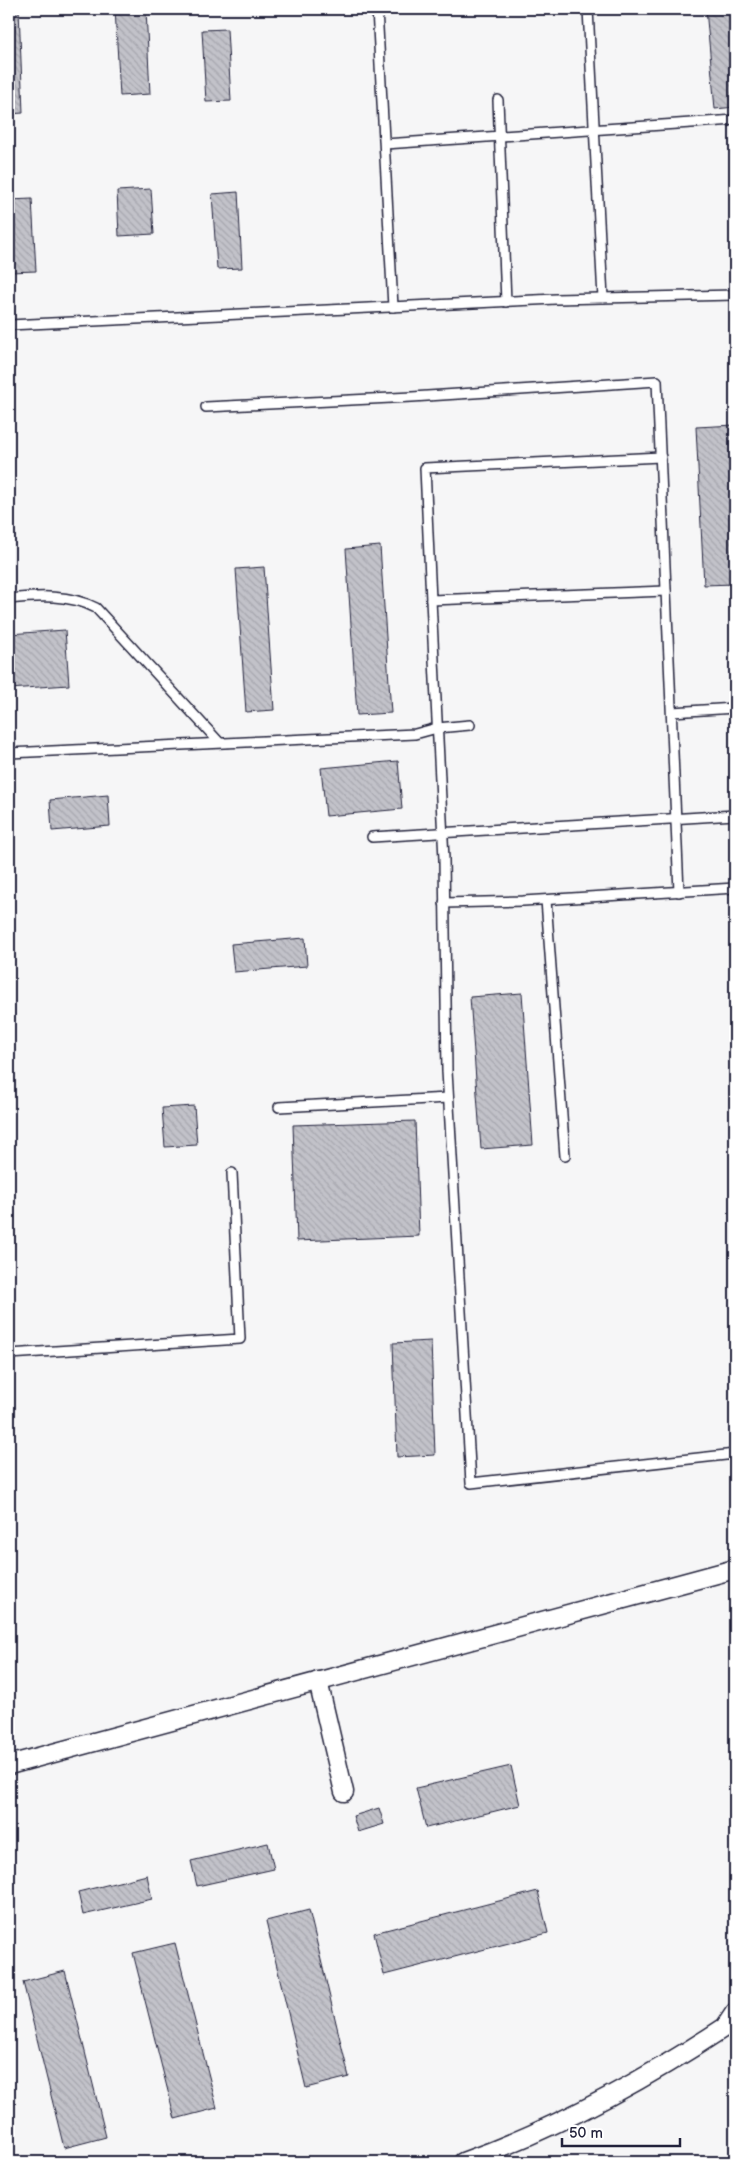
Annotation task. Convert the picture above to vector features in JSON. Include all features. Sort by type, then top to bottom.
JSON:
[{"type":"street","points":[[9,1765],[318,1680],[734,1572]]},
{"type":"street","points":[[318,1680],[344,1792]]},
{"type":"street","points":[[463,2162],[513,2144],[619,2091],[725,2027],[735,2012]]},
{"type":"lane","points":[[377,9],[394,307]]},
{"type":"lane","points":[[588,9],[603,298]]},
{"type":"lane","points":[[498,100],[501,136],[506,302]]},
{"type":"lane","points":[[385,144],[735,120]]},
{"type":"lane","points":[[9,324],[603,298],[735,295]]},
{"type":"lane","points":[[206,407],[657,381],[679,892]]},
{"type":"lane","points":[[661,457],[425,468],[442,831],[448,1098],[470,1483],[735,1454]]},
{"type":"lane","points":[[430,600],[666,591]]},
{"type":"lane","points":[[9,598],[38,596],[83,601],[96,608],[219,742]]},
{"type":"lane","points":[[672,712],[735,708]]},
{"type":"lane","points":[[9,753],[415,734],[437,728],[470,726]]},
{"type":"lane","points":[[372,837],[442,831],[735,816]]},
{"type":"lane","points":[[444,903],[546,900],[735,888]]},
{"type":"lane","points":[[546,900],[565,1156]]},
{"type":"lane","points":[[279,1107],[448,1098]]},
{"type":"lane","points":[[9,1354],[240,1339],[232,1173]]},
{"type":"building","points":[[9,9],[19,9],[23,113],[9,114]]},
{"type":"building","points":[[115,9],[146,9],[150,94],[120,96]]},
{"type":"building","points":[[706,9],[735,9],[735,107],[715,109]]},
{"type":"building","points":[[227,29],[231,101],[206,102],[202,30]]},
{"type":"building","points":[[151,189],[154,234],[119,236],[117,191]]},
{"type":"building","points":[[238,192],[242,268],[217,269],[212,194]]},
{"type":"building","points":[[32,199],[36,271],[10,272],[9,200]]},
{"type":"building","points":[[735,425],[735,584],[704,585],[696,427]]},
{"type":"building","points":[[380,546],[391,713],[357,715],[346,549]]},
{"type":"building","points":[[264,567],[274,710],[246,712],[236,569]]},
{"type":"building","points":[[65,630],[69,685],[9,689],[9,634]]},
{"type":"building","points":[[398,761],[402,809],[326,816],[321,768]]},
{"type":"building","points":[[108,795],[110,826],[52,831],[50,800]]},
{"type":"building","points":[[305,938],[307,966],[234,972],[231,944]]},
{"type":"building","points":[[522,993],[533,1145],[481,1149],[470,997]]},
{"type":"building","points":[[194,1106],[197,1145],[165,1147],[162,1108]]},
{"type":"building","points":[[415,1121],[419,1236],[297,1241],[293,1125]]},
{"type":"building","points":[[431,1341],[435,1455],[397,1457],[393,1343]]},
{"type":"building","points":[[511,1766],[520,1805],[426,1828],[416,1788]]},
{"type":"building","points":[[379,1808],[384,1824],[358,1832],[353,1816]]},
{"type":"building","points":[[268,1843],[274,1869],[197,1886],[191,1861]]},
{"type":"building","points":[[147,1875],[152,1899],[83,1915],[78,1892]]},
{"type":"building","points":[[538,1891],[548,1933],[384,1975],[374,1933]]},
{"type":"building","points":[[309,1910],[349,2077],[306,2088],[266,1921]]},
{"type":"building","points":[[175,1943],[217,2108],[175,2119],[133,1953]]},
{"type":"building","points":[[65,1971],[106,2137],[64,2148],[23,1982]]}]
